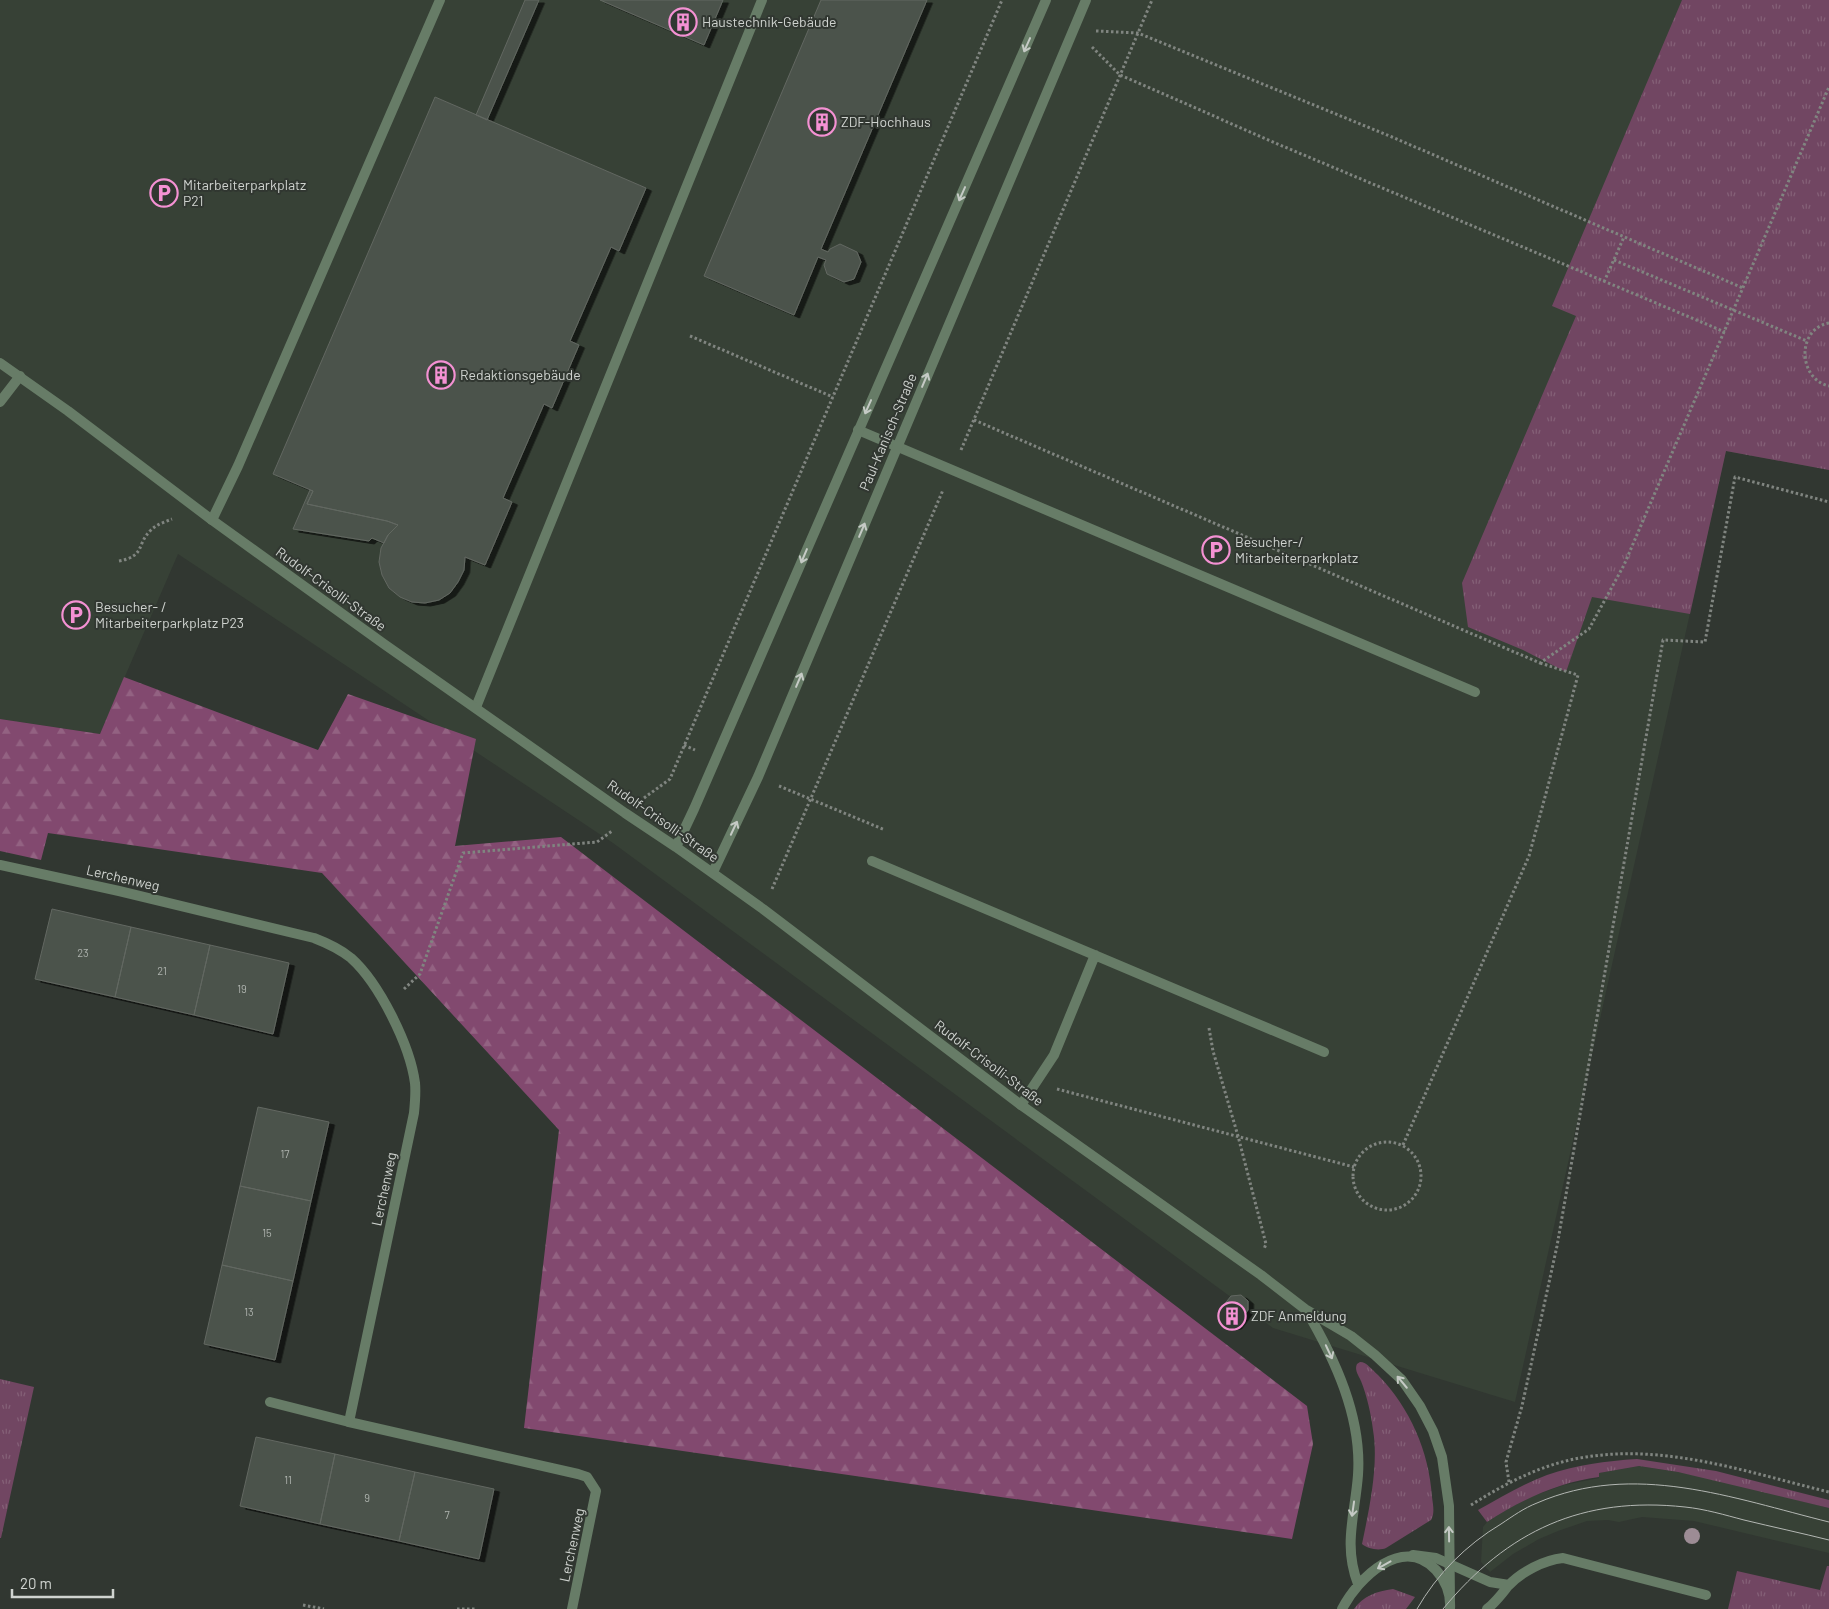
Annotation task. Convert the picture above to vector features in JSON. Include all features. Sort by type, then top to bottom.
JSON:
[{"type":"street","points":[[212,520],[238,466],[440,0]]},
{"type":"street","points":[[476,707],[762,0]]},
{"type":"street","name":"Paul-Kanisch-Straße","points":[[676,847],[1046,0]]},
{"type":"street","name":"Paul-Kanisch-Straße","points":[[713,872],[758,777],[1086,0]]},
{"type":"street","name":"Rudolf-Crisolli-Straße","points":[[0,362],[68,411],[188,503],[625,813],[713,872],[1021,1105],[1252,1268],[1305,1309],[1350,1336],[1375,1355],[1402,1380],[1420,1406],[1433,1432],[1442,1457],[1449,1506],[1450,1604]]},
{"type":"street","points":[[0,402],[20,376]]},
{"type":"street","points":[[858,430],[1475,692]]},
{"type":"street","points":[[872,861],[1324,1052]]},
{"type":"street","name":"Lerchenweg","points":[[0,865],[119,891],[314,938],[333,946],[361,968],[388,1006],[411,1066],[415,1097],[414,1113],[349,1422],[587,1477],[596,1491],[572,1609]]},
{"type":"street","points":[[1021,1105],[1054,1055],[1096,955]]},
{"type":"street","name":"Rudolf-Crisolli-Straße","points":[[1305,1309],[1336,1369],[1354,1423],[1358,1448],[1358,1476],[1350,1531],[1350,1546],[1353,1572],[1358,1584]]},
{"type":"street","points":[[270,1402],[349,1422]]},
{"type":"street","points":[[1411,1555],[1424,1559],[1441,1575],[1448,1589],[1450,1604]]},
{"type":"street","points":[[1342,1609],[1358,1584],[1378,1568],[1402,1556],[1426,1556],[1450,1564],[1490,1582],[1509,1585]]},
{"type":"street","points":[[1487,1609],[1496,1602],[1509,1585],[1537,1565],[1549,1560],[1563,1558],[1706,1595]]},
{"type":"path","points":[[388,1006],[420,974],[463,853],[597,842],[611,834],[625,813],[670,779],[1001,0]]},
{"type":"path","points":[[1073,29],[1138,33],[1392,137],[1743,288]]},
{"type":"path","points":[[1073,29],[1120,75],[1289,149],[1725,332]]},
{"type":"path","points":[[1540,663],[1589,629],[1624,564],[1829,87]]},
{"type":"path","points":[[1604,282],[1624,237]]},
{"type":"path","points":[[1614,260],[1807,341]]},
{"type":"path","points":[[1829,323],[1814,331],[1807,341],[1804,355],[1807,368],[1814,379],[1829,386]]},
{"type":"path","points":[[690,336],[833,397]]},
{"type":"path","points":[[974,420],[1540,663],[1578,675],[1529,856],[1403,1145]]},
{"type":"path","points":[[1509,1482],[1506,1462],[1522,1406],[1557,1246],[1663,640],[1705,642],[1735,477],[1829,502]]},
{"type":"path","points":[[119,561],[136,555],[151,530],[176,517],[188,503]]},
{"type":"path","points":[[684,745],[716,759]]},
{"type":"path","points":[[758,777],[885,830]]},
{"type":"path","points":[[1204,1001],[1213,1051],[1238,1136],[1266,1244],[1252,1268]]},
{"type":"path","points":[[1037,1081],[1067,1092],[1354,1167]]},
{"type":"path","points":[[1380,1142],[1403,1145],[1414,1154],[1420,1165],[1422,1178],[1418,1191],[1410,1202],[1397,1209],[1383,1210],[1369,1205],[1358,1195],[1353,1181],[1354,1167],[1359,1156],[1368,1147],[1380,1142]]},
{"type":"path","points":[[1449,1518],[1509,1482],[1545,1468],[1585,1457],[1628,1453],[1690,1459],[1829,1492]]},
{"type":"path","points":[[303,1605],[324,1609]]},
{"type":"path","points":[[457,1609],[476,1609]]},
{"type":"shaded area","points":[[0,0],[1829,0],[1829,470],[1726,451],[1515,1402],[1273,1328],[613,843],[178,554],[100,734],[0,719]]},
{"type":"shaded area","points":[[1639,1466],[1714,1479],[1829,1508],[1829,1553],[1694,1521],[1642,1517],[1619,1522],[1608,1520],[1587,1521],[1558,1531],[1539,1539],[1513,1554],[1490,1572],[1481,1562],[1483,1527],[1487,1522],[1507,1509],[1530,1497],[1564,1485],[1599,1478],[1599,1473]]},
{"type":"green space","points":[[1682,0],[1829,0],[1829,470],[1726,451],[1690,614],[1592,597],[1566,672],[1523,650],[1468,627],[1462,583],[1576,316],[1552,306]]},
{"type":"green space","points":[[124,677],[318,750],[348,694],[476,739],[455,846],[561,837],[1307,1406],[1313,1444],[1292,1539],[524,1428],[559,1130],[322,873],[48,833],[41,860],[0,851],[0,719],[100,734]]},
{"type":"green space","points":[[1360,1362],[1367,1365],[1389,1388],[1400,1402],[1416,1431],[1427,1463],[1433,1506],[1431,1520],[1386,1548],[1380,1549],[1370,1548],[1362,1544],[1374,1472],[1375,1444],[1367,1399],[1356,1371],[1356,1366]]},
{"type":"green space","points":[[0,1379],[34,1387],[1,1538],[0,1538]]},
{"type":"green space","points":[[1637,1459],[1716,1471],[1829,1500],[1829,1508],[1678,1472],[1639,1466],[1599,1473],[1599,1477],[1569,1483],[1541,1493],[1513,1506],[1487,1522],[1478,1510],[1520,1487],[1547,1475],[1591,1464]]},
{"type":"green space","points":[[1827,1566],[1829,1566],[1829,1609],[1728,1609],[1737,1571],[1820,1590]]},
{"type":"green space","points":[[1393,1589],[1415,1597],[1406,1609],[1354,1609],[1371,1595]]},
{"type":"building","points":[[525,0],[539,0],[487,120],[476,115]]},
{"type":"building","name":"Haustechnik-Gebäude","points":[[600,0],[723,0],[704,45]]},
{"type":"building","name":"ZDF-Hochhaus","points":[[821,0],[927,0],[821,249],[828,252],[840,244],[857,252],[861,262],[854,279],[844,282],[827,274],[824,265],[826,260],[818,257],[794,315],[704,276]]},
{"type":"building","name":"Redaktionsgebäude","points":[[435,97],[646,188],[619,251],[611,247],[570,341],[579,345],[552,408],[544,404],[503,498],[512,502],[485,565],[465,557],[464,570],[450,593],[439,600],[425,603],[412,602],[400,597],[389,588],[382,575],[379,562],[381,548],[388,535],[398,525],[307,504],[313,491],[273,474]]},
{"type":"building","points":[[310,490],[313,491],[307,504],[398,525],[388,535],[384,543],[372,538],[369,541],[293,529]]},
{"type":"building","points":[[52,909],[131,927],[115,997],[35,979]]},
{"type":"building","points":[[131,927],[210,945],[194,1015],[115,997]]},
{"type":"building","points":[[210,945],[289,963],[273,1034],[194,1015]]},
{"type":"building","points":[[258,1107],[329,1122],[311,1201],[240,1186]]},
{"type":"building","points":[[240,1186],[311,1201],[293,1281],[222,1265]]},
{"type":"building","points":[[222,1265],[293,1281],[275,1360],[204,1344]]},
{"type":"building","name":"ZDF Anmeldung","points":[[1241,1295],[1248,1301],[1248,1310],[1236,1326],[1227,1327],[1220,1321],[1219,1311],[1231,1296]]},
{"type":"building","points":[[256,1437],[335,1454],[320,1524],[240,1506]]},
{"type":"building","points":[[335,1454],[415,1472],[399,1541],[320,1524]]},
{"type":"building","points":[[415,1472],[494,1489],[479,1559],[399,1541]]},
{"type":"tram line","points":[[1417,1609],[1443,1572],[1476,1541],[1528,1507],[1573,1491],[1610,1485],[1646,1484],[1683,1488],[1720,1494],[1829,1522]]},
{"type":"tram line","points":[[1443,1609],[1468,1581],[1494,1558],[1521,1539],[1550,1524],[1581,1514],[1613,1507],[1648,1505],[1692,1508],[1829,1540]]},
{"type":"place","name":"Haustechnik-Gebäude","points":[[683,22]]},
{"type":"place","name":"ZDF-Hochhaus","points":[[822,122]]},
{"type":"place","name":"Mitarbeiterparkplatz P21","points":[[164,193]]},
{"type":"place","name":"Redaktionsgebäude","points":[[441,375]]},
{"type":"place","name":"Besucher-/ Mitarbeiterparkplatz","points":[[1216,550]]},
{"type":"place","name":"Besucher- / Mitarbeiterparkplatz P23","points":[[76,615]]},
{"type":"place","name":"ZDF Anmeldung","points":[[1232,1316]]}]
